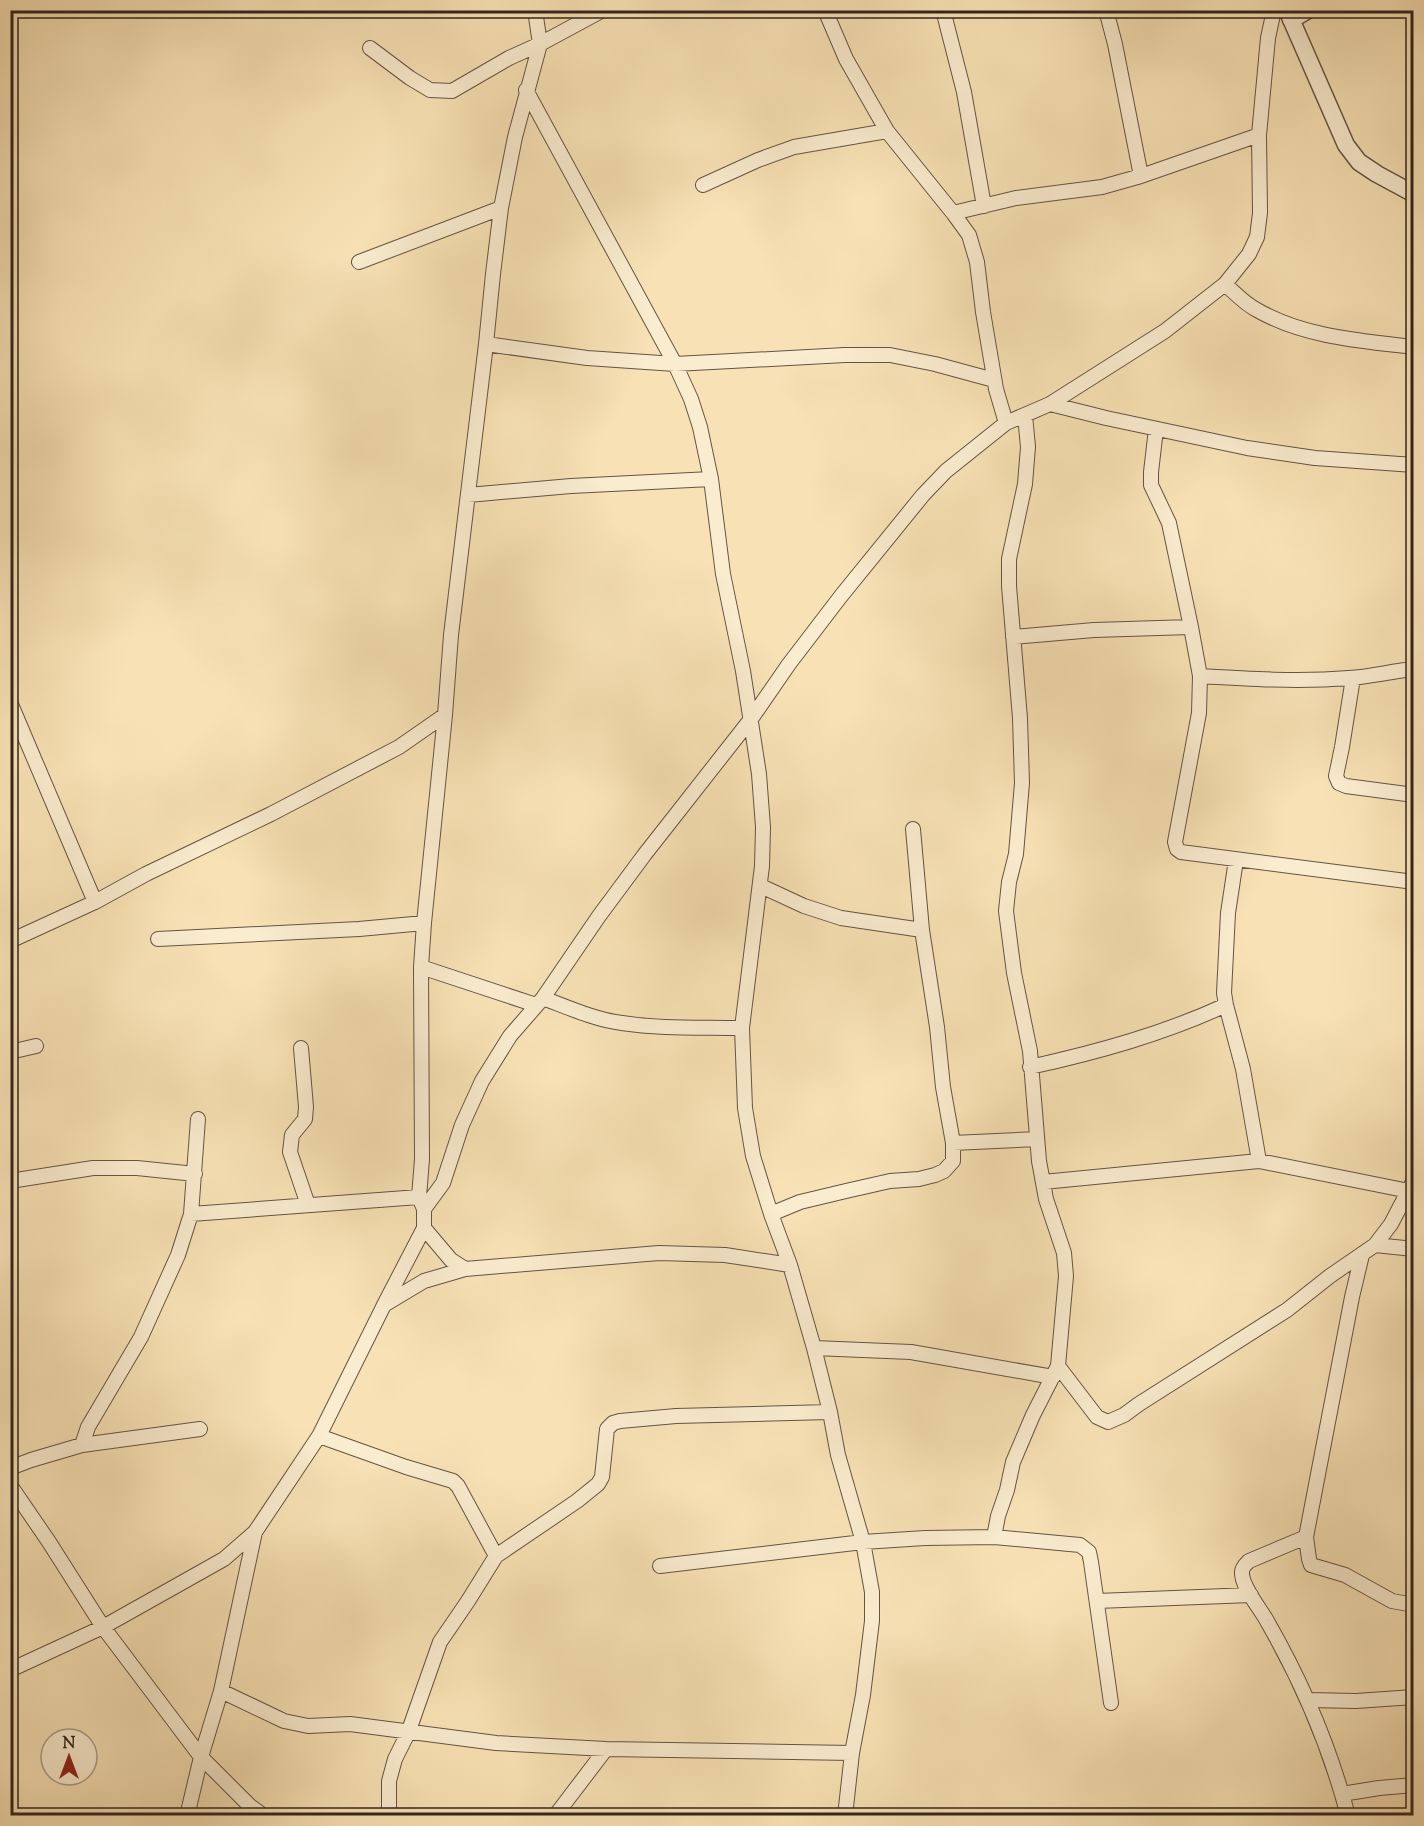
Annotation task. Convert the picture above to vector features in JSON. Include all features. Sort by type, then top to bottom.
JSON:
[{"type":"street","points":[[465,1269],[451,1260],[424,1228],[421,1203],[421,967],[451,635],[493,274],[501,208],[515,137],[540,44],[535,10]]},
{"type":"street","points":[[370,48],[430,90],[452,91],[509,58],[603,10]]},
{"type":"street","points":[[825,10],[846,59],[887,131],[969,235],[977,262],[994,380],[1006,423]]},
{"type":"street","points":[[943,10],[964,92],[984,206]]},
{"type":"street","points":[[1106,10],[1141,176]]},
{"type":"street","points":[[192,1214],[308,1205],[421,1203],[443,1183],[462,1125],[482,1081],[510,1036],[539,1001],[645,854],[751,719],[789,664],[923,495],[946,471],[1006,423],[1050,404],[1164,331],[1225,284],[1249,254],[1257,237],[1260,213],[1259,135],[1274,10]]},
{"type":"street","points":[[1308,10],[1289,15],[1346,145],[1359,162],[1413,194]]},
{"type":"street","points":[[526,90],[675,364],[691,399],[700,427],[711,479],[723,574],[751,719],[759,774],[763,827],[761,886],[742,1028],[745,1108],[753,1156],[790,1265],[814,1348],[838,1455],[863,1542],[872,1592],[872,1621],[863,1695],[844,1815]]},
{"type":"street","points":[[703,185],[758,160],[794,147],[887,131]]},
{"type":"street","points":[[953,213],[1016,198],[1102,187],[1141,176],[1259,135]]},
{"type":"street","points":[[358,262],[501,208]]},
{"type":"street","points":[[1225,284],[1256,310],[1295,328],[1358,340],[1413,346]]},
{"type":"street","points":[[486,344],[587,358],[675,364],[845,355],[890,355],[994,380]]},
{"type":"street","points":[[1050,404],[1247,448],[1316,458],[1413,465]]},
{"type":"street","points":[[994,1537],[1012,1462],[1056,1371],[1066,1276],[1064,1253],[1046,1199],[1039,1161],[1030,1051],[1012,962],[1006,911],[1009,882],[1016,854],[1022,783],[1009,559],[1025,484],[1028,447],[1025,415]]},
{"type":"street","points":[[1156,429],[1151,485],[1168,523],[1200,676],[1199,713],[1175,842],[1177,849],[1181,852],[1236,860],[1413,882]]},
{"type":"street","points":[[468,495],[571,486],[711,479]]},
{"type":"street","points":[[1013,637],[1094,630],[1191,627]]},
{"type":"street","points":[[1200,676],[1294,680],[1353,678],[1413,669]]},
{"type":"street","points":[[1353,678],[1336,776],[1339,783],[1346,786],[1413,795]]},
{"type":"street","points":[[10,702],[95,902]]},
{"type":"street","points":[[10,941],[95,902],[146,874],[271,814],[399,747],[445,715]]},
{"type":"street","points":[[771,1214],[800,1202],[846,1191],[890,1181],[919,1179],[935,1175],[945,1172],[953,1161],[953,1143],[943,1087],[938,1027],[922,930],[913,829]]},
{"type":"street","points":[[1236,860],[1227,923],[1224,976],[1226,1005],[1243,1069],[1259,1161]]},
{"type":"street","points":[[761,886],[804,906],[841,918],[922,930]]},
{"type":"street","points":[[158,939],[424,924]]},
{"type":"street","points":[[421,967],[620,1023],[742,1028]]},
{"type":"street","points":[[1030,1067],[1136,1040],[1186,1023],[1226,1005]]},
{"type":"street","points":[[10,1052],[36,1046]]},
{"type":"street","points":[[301,1048],[306,1107],[304,1119],[292,1135],[290,1152],[308,1205]]},
{"type":"street","points":[[82,1445],[88,1427],[141,1337],[178,1255],[192,1214],[198,1119]]},
{"type":"street","points":[[953,1143],[1037,1139]]},
{"type":"street","points":[[814,1348],[911,1352],[1056,1371],[1097,1417],[1108,1422],[1124,1415],[1287,1310],[1329,1276],[1376,1245],[1411,1185],[1259,1161],[1043,1182]]},
{"type":"street","points":[[10,1181],[93,1168],[138,1168],[195,1174]]},
{"type":"street","points":[[10,1670],[103,1627],[224,1559],[255,1532],[319,1436],[424,1228]]},
{"type":"street","points":[[1376,1245],[1413,1249]]},
{"type":"street","points":[[384,1305],[424,1281],[465,1269],[659,1252],[725,1255],[790,1265]]},
{"type":"street","points":[[1362,1255],[1306,1537],[1309,1559],[1311,1565],[1345,1575],[1392,1601],[1413,1605]]},
{"type":"street","points":[[389,1815],[389,1781],[395,1759],[408,1733],[440,1642],[496,1556],[598,1484],[602,1477],[607,1429],[613,1423],[676,1416],[830,1412]]},
{"type":"street","points":[[10,1468],[82,1445],[200,1429]]},
{"type":"street","points":[[319,1436],[453,1481],[458,1486],[496,1556]]},
{"type":"street","points":[[10,1485],[103,1627],[201,1757],[250,1806],[264,1815]]},
{"type":"street","points":[[187,1815],[201,1757],[221,1691],[255,1532]]},
{"type":"street","points":[[660,1566],[863,1542],[925,1538],[994,1537],[1080,1545],[1089,1552],[1111,1703]]},
{"type":"street","points":[[1306,1537],[1256,1558],[1243,1566],[1242,1572],[1251,1595],[1293,1666],[1308,1700],[1342,1788],[1348,1815]]},
{"type":"street","points":[[1097,1601],[1251,1595]]},
{"type":"street","points":[[221,1691],[284,1721],[308,1726],[350,1724],[496,1743],[606,1749],[852,1753]]},
{"type":"street","points":[[1308,1700],[1356,1701],[1413,1697]]},
{"type":"street","points":[[555,1815],[606,1749]]},
{"type":"street","points":[[1342,1794],[1413,1785]]}]
